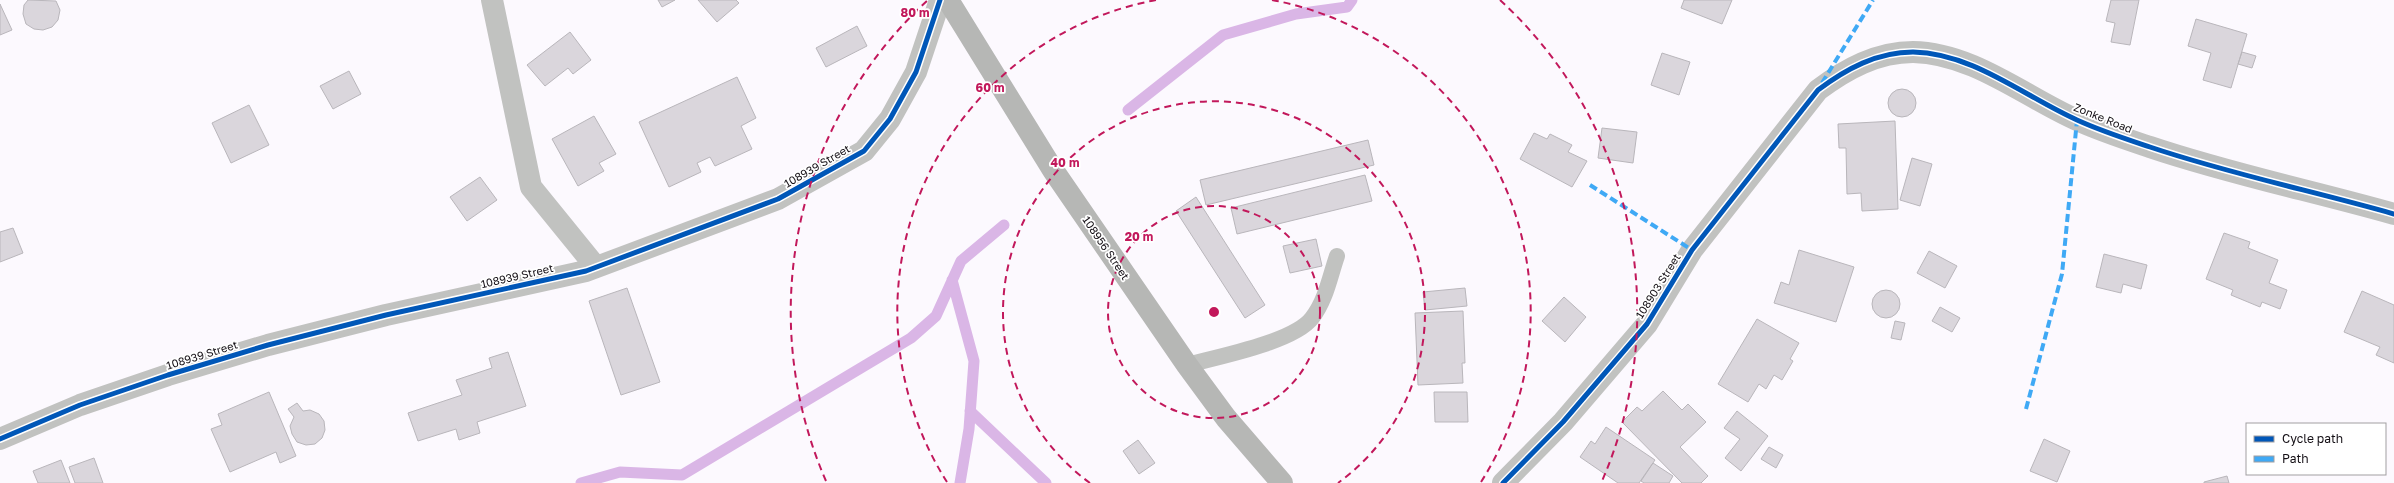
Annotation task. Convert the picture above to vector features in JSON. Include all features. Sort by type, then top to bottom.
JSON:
[{"type":"street","points":[[492,0],[532,187],[596,267]]},
{"type":"street","name":"108939 Street","points":[[0,440],[80,405],[168,376],[268,346],[386,315],[596,267],[778,199],[864,151],[890,119],[916,72],[940,0]]},
{"type":"street","name":"108956 Street","points":[[948,0],[1053,170],[1187,365],[1226,418],[1282,483]]},
{"type":"street","name":"Zonke Road","points":[[1818,90],[1840,73],[1865,61],[1914,52],[1935,55],[1966,64],[2077,120],[2150,147],[2394,214]]},
{"type":"street","name":"108903 Street","points":[[1502,483],[1564,422],[1647,324],[1692,250],[1818,90]]},
{"type":"lane","points":[[1187,365],[1294,333],[1311,320],[1321,306],[1337,256]]},
{"type":"building","points":[[28,0],[56,1],[60,10],[58,20],[52,27],[43,30],[34,29],[26,24],[23,14],[24,5]]},
{"type":"building","points":[[658,0],[675,0],[662,7]]},
{"type":"building","points":[[698,0],[736,0],[739,3],[717,22]]},
{"type":"building","points":[[1684,0],[1732,0],[1722,24],[1681,8]]},
{"type":"building","points":[[2111,0],[2139,0],[2130,45],[2111,42],[2115,23],[2106,21]]},
{"type":"building","points":[[0,4],[12,30],[0,35]]},
{"type":"building","points":[[2196,19],[2247,34],[2231,88],[2203,80],[2211,53],[2188,46]]},
{"type":"building","points":[[857,26],[867,46],[826,67],[816,48]]},
{"type":"building","points":[[570,32],[591,60],[573,74],[568,68],[545,86],[527,65]]},
{"type":"building","points":[[2242,52],[2256,56],[2252,68],[2238,64]]},
{"type":"building","points":[[1662,53],[1690,62],[1679,95],[1651,85]]},
{"type":"building","points":[[349,71],[361,94],[333,109],[320,86]]},
{"type":"building","points":[[737,77],[756,118],[741,126],[752,149],[715,166],[710,157],[697,163],[701,172],[669,187],[639,122]]},
{"type":"building","points":[[1902,89],[1912,93],[1916,103],[1912,113],[1902,117],[1892,113],[1888,103],[1892,93]]},
{"type":"building","points":[[249,105],[269,145],[231,163],[212,123]]},
{"type":"building","points":[[594,116],[616,154],[599,163],[604,171],[578,186],[552,139]]},
{"type":"building","points":[[1895,121],[1898,209],[1862,211],[1861,193],[1847,194],[1846,148],[1839,148],[1838,124]]},
{"type":"building","points":[[1602,128],[1637,132],[1633,163],[1598,158]]},
{"type":"building","points":[[1534,133],[1547,139],[1550,134],[1572,145],[1568,152],[1587,161],[1572,187],[1520,159]]},
{"type":"building","points":[[1368,140],[1374,165],[1206,205],[1200,180]]},
{"type":"building","points":[[1912,158],[1932,164],[1920,206],[1900,200]]},
{"type":"building","points":[[1365,175],[1372,201],[1237,234],[1231,208]]},
{"type":"building","points":[[480,177],[497,200],[467,221],[450,197]]},
{"type":"building","points":[[1196,197],[1265,305],[1245,318],[1176,211]]},
{"type":"building","points":[[13,228],[23,253],[0,262],[0,232]]},
{"type":"building","points":[[2224,233],[2250,242],[2248,248],[2278,260],[2269,283],[2287,290],[2280,309],[2262,302],[2260,307],[2231,295],[2233,290],[2206,279]]},
{"type":"building","points":[[1316,239],[1322,266],[1290,273],[1283,246]]},
{"type":"building","points":[[1799,250],[1854,267],[1836,322],[1774,303],[1781,282],[1789,285]]},
{"type":"building","points":[[1929,251],[1957,266],[1945,288],[1917,273]]},
{"type":"building","points":[[2104,254],[2147,265],[2141,289],[2123,284],[2121,293],[2096,287]]},
{"type":"building","points":[[627,288],[660,382],[621,395],[589,301]]},
{"type":"building","points":[[1465,288],[1467,306],[1425,310],[1423,292]]},
{"type":"building","points":[[1886,290],[1892,291],[1896,294],[1899,298],[1899,310],[1896,314],[1892,317],[1886,318],[1880,317],[1876,314],[1873,310],[1872,304],[1873,298],[1876,294],[1880,291]]},
{"type":"building","points":[[2362,291],[2394,305],[2394,363],[2376,355],[2380,347],[2344,332]]},
{"type":"building","points":[[1564,297],[1586,317],[1565,342],[1542,321]]},
{"type":"building","points":[[1940,307],[1960,318],[1952,332],[1932,321]]},
{"type":"building","points":[[1463,311],[1465,363],[1462,363],[1463,383],[1418,385],[1415,313]]},
{"type":"building","points":[[1757,319],[1799,343],[1790,359],[1793,361],[1782,380],[1774,375],[1766,389],[1759,384],[1748,402],[1718,384]]},
{"type":"building","points":[[1895,321],[1905,323],[1901,340],[1891,338]]},
{"type":"building","points":[[508,352],[526,406],[477,422],[480,433],[459,440],[456,429],[418,441],[408,413],[462,395],[456,380],[492,368],[489,358]]},
{"type":"building","points":[[1663,391],[1682,410],[1688,404],[1706,422],[1680,447],[1708,476],[1701,483],[1682,483],[1622,422],[1637,407],[1642,411]]},
{"type":"building","points":[[269,392],[296,456],[280,463],[276,452],[230,472],[211,429],[222,425],[218,414]]},
{"type":"building","points":[[1434,392],[1467,392],[1468,422],[1435,422]]},
{"type":"building","points":[[297,403],[303,411],[310,410],[319,414],[324,421],[325,430],[322,438],[315,444],[306,445],[297,442],[292,434],[290,426],[294,417],[288,409]]},
{"type":"building","points":[[1737,411],[1768,436],[1741,471],[1725,458],[1740,439],[1724,428]]},
{"type":"building","points":[[1606,427],[1655,460],[1639,483],[1618,483],[1580,457],[1591,441],[1595,444]]},
{"type":"building","points":[[2044,439],[2070,451],[2057,482],[2030,471]]},
{"type":"building","points":[[1138,440],[1155,463],[1139,474],[1123,451]]},
{"type":"building","points":[[1769,447],[1783,455],[1776,468],[1761,459]]},
{"type":"building","points":[[94,458],[103,483],[75,483],[69,467]]},
{"type":"building","points":[[61,460],[70,483],[38,483],[33,471]]},
{"type":"building","points":[[1653,463],[1673,476],[1669,483],[1644,483],[1641,481]]},
{"type":"building","points":[[2227,476],[2229,483],[2204,483],[2204,482]]},
{"type":"waterway","points":[[1128,110],[1223,35],[1296,14],[1347,7],[1352,0]]},
{"type":"waterway","points":[[581,483],[620,472],[682,475],[911,338],[936,316],[961,261],[1004,225]]},
{"type":"waterway","points":[[952,280],[974,361],[969,429],[960,483]]},
{"type":"waterway","points":[[970,411],[1046,483]]},
{"type":"marked path","points":[[1822,83],[1873,0]]},
{"type":"marked path","points":[[2026,409],[2062,274],[2077,120]]},
{"type":"marked path","points":[[1590,185],[1692,250]]},
{"type":"cycle path","points":[[0,439],[80,405],[168,375],[268,345],[386,315],[586,271],[778,199],[864,151],[890,119],[916,72],[940,0]]},
{"type":"cycle path","points":[[1503,483],[1563,422],[1647,324],[1692,250],[1818,90],[1840,75],[1875,58],[1913,52],[1935,54],[1957,60],[1998,78],[2057,111],[2114,135],[2210,166],[2394,214]]}]
